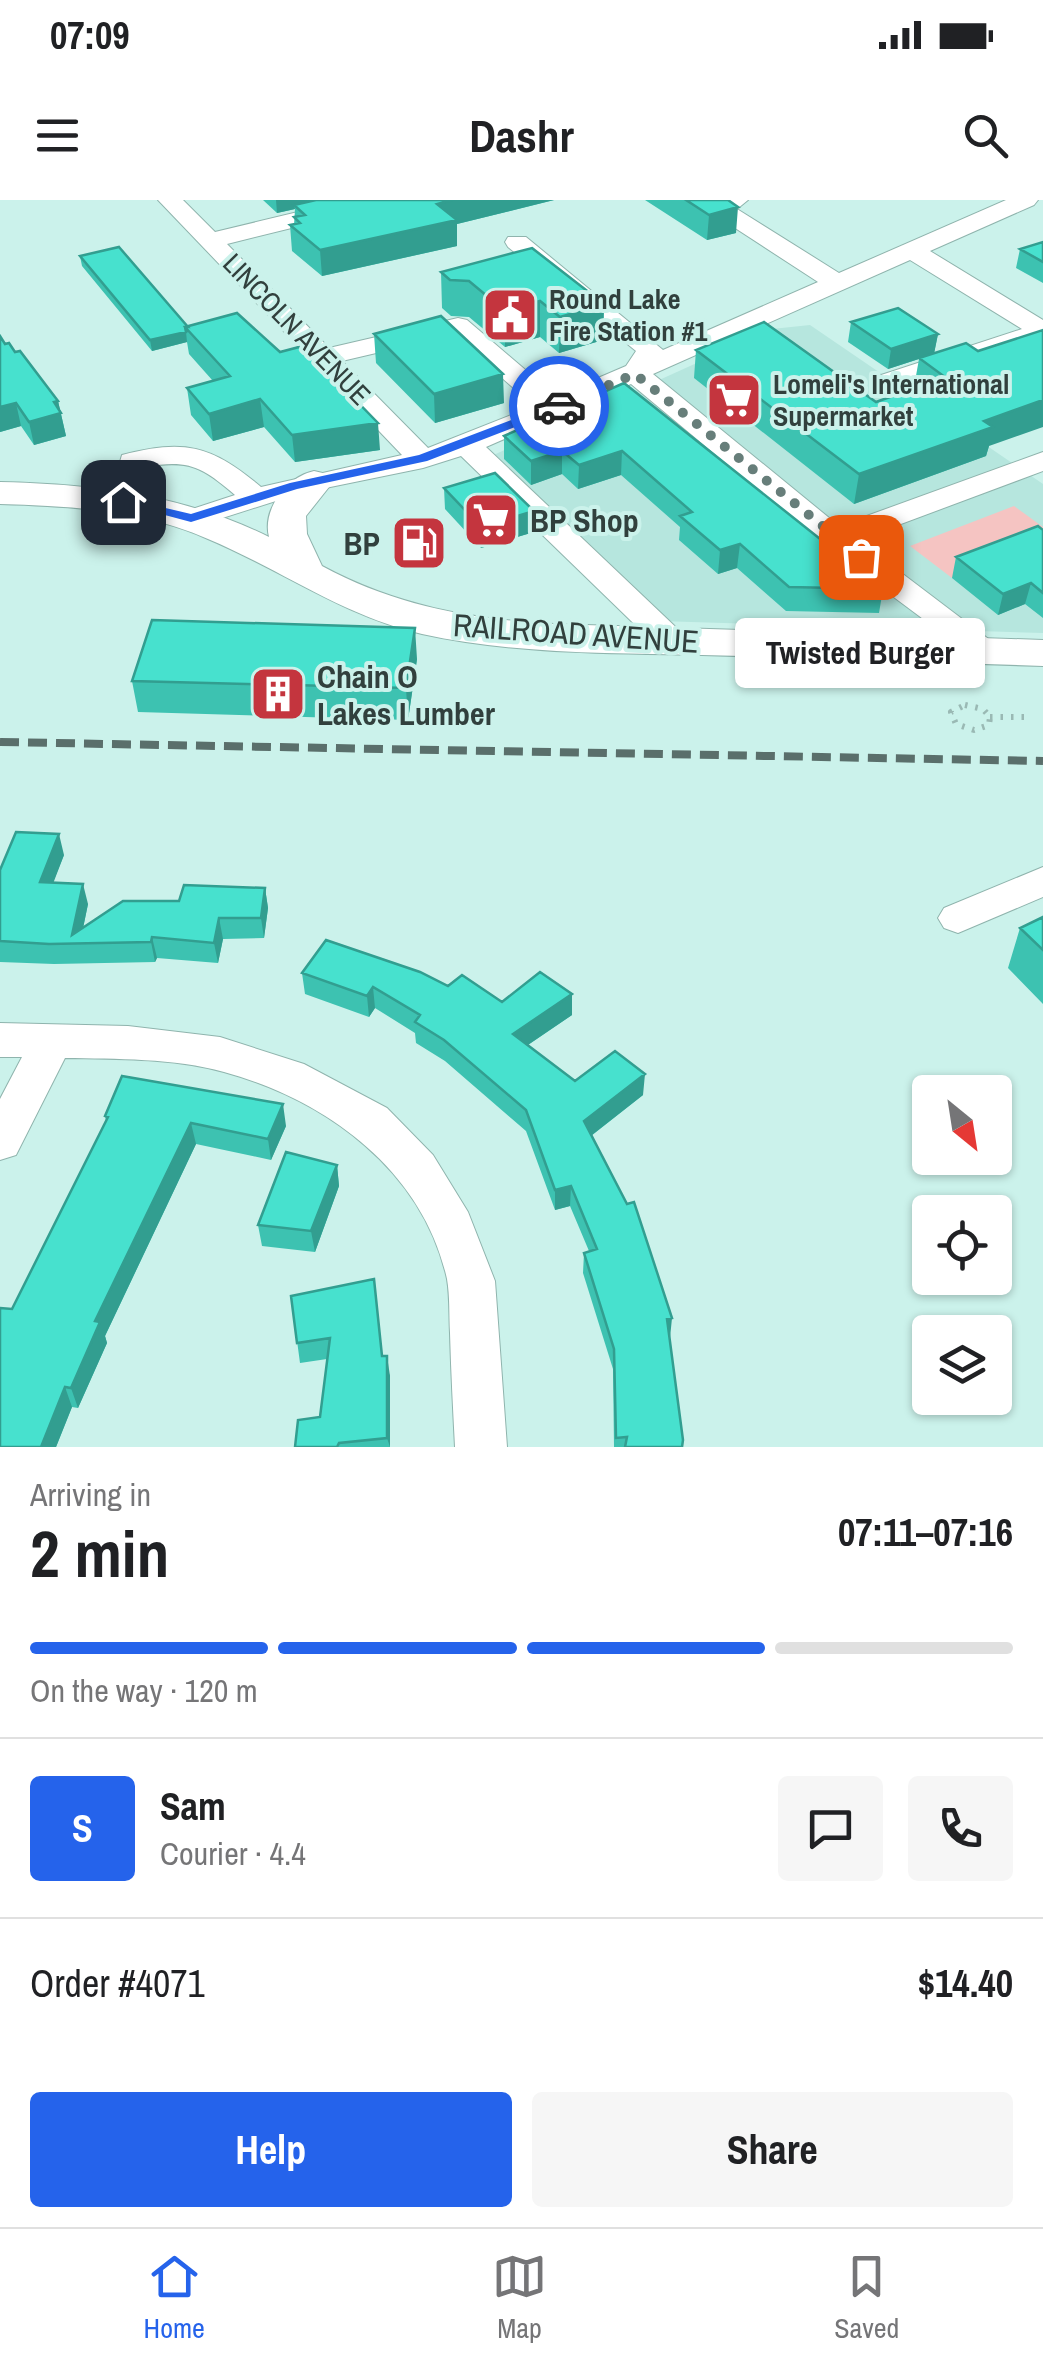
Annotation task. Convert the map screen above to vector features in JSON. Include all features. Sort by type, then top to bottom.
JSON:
[{"type":"main road","points":[[306,575],[284,525],[286,509],[314,482]]},
{"type":"main road","name":"RAILROAD AVENUE","points":[[0,493],[123,502],[191,518],[248,542],[344,597],[424,621],[550,638],[1043,653]]},
{"type":"main road","points":[[986,650],[1034,704]]},
{"type":"street","name":"LINCOLN AVENUE","points":[[170,200],[324,357],[445,451]]},
{"type":"street","points":[[210,240],[378,200]]},
{"type":"street","points":[[736,200],[720,208],[837,283]]},
{"type":"street","points":[[191,518],[314,482],[445,451],[635,374],[1026,200]]},
{"type":"street","points":[[517,242],[650,349],[635,374]]},
{"type":"street","points":[[911,250],[1043,331]]},
{"type":"street","points":[[324,357],[458,326],[553,408]]},
{"type":"street","points":[[885,383],[1043,331]]},
{"type":"street","points":[[635,374],[835,538],[986,650]]},
{"type":"street","points":[[445,451],[566,565]]},
{"type":"street","points":[[445,451],[671,641]]},
{"type":"street","points":[[123,502],[132,461],[191,452],[206,457],[256,498]]},
{"type":"street","points":[[835,538],[1029,466],[1043,491]]},
{"type":"street","points":[[958,918],[1043,881]]},
{"type":"street","points":[[0,1040],[128,1042],[220,1054],[289,1076],[372,1121],[417,1168],[452,1226],[471,1281],[481,1447]]},
{"type":"street","points":[[0,1142],[52,1041]]},
{"type":"path","points":[[990,717],[989,725],[974,730],[956,724],[951,716],[958,706],[971,705],[990,717],[1034,704]]},
{"type":"shaded area","points":[[810,325],[1043,484],[1043,633],[659,621],[487,458],[772,329]]},
{"type":"shaded area","points":[[1014,506],[1043,527],[1043,543],[952,578],[910,546]]},
{"type":"building","points":[[316,200],[452,200],[437,204],[457,220],[320,250],[290,225],[300,223],[294,217],[305,215],[294,205]]},
{"type":"building","points":[[686,200],[728,200],[738,207],[709,215]]},
{"type":"building","points":[[1043,242],[1043,262],[1020,249]]},
{"type":"building","points":[[119,247],[188,327],[186,332],[150,340],[80,256]]},
{"type":"building","points":[[532,248],[604,304],[560,317],[540,301],[505,311],[469,281],[450,280],[441,272]]},
{"type":"building","points":[[898,308],[938,334],[891,349],[851,322]]},
{"type":"building","points":[[237,313],[280,352],[303,346],[378,423],[292,435],[260,399],[209,414],[187,388],[230,376],[185,327]]},
{"type":"building","points":[[441,316],[503,374],[434,394],[374,334]]},
{"type":"building","points":[[764,322],[876,402],[945,377],[919,358],[966,343],[978,351],[1043,330],[1043,400],[984,421],[993,427],[859,474],[696,350]]},
{"type":"building","points":[[0,336],[15,352],[20,351],[58,401],[54,402],[61,413],[29,422],[16,403],[0,407]]},
{"type":"building","points":[[624,383],[883,589],[789,587],[740,544],[720,550],[680,516],[692,512],[622,451],[579,465],[562,451],[531,461],[504,436]]},
{"type":"building","points":[[495,473],[534,511],[481,527],[444,488]]},
{"type":"building","points":[[1038,526],[1043,530],[1043,593],[1031,583],[1003,594],[956,557]]},
{"type":"building","points":[[152,620],[415,628],[406,688],[132,681]]},
{"type":"building","points":[[16,832],[59,834],[40,882],[83,884],[72,935],[123,901],[179,901],[184,885],[265,888],[261,918],[219,918],[214,943],[152,937],[151,942],[0,941],[0,870]]},
{"type":"building","points":[[1043,917],[1043,950],[1020,928]]},
{"type":"building","points":[[326,940],[420,972],[448,986],[462,975],[502,1002],[540,972],[572,994],[513,1034],[575,1081],[615,1051],[645,1074],[584,1121],[627,1204],[634,1202],[672,1318],[667,1319],[682,1447],[625,1447],[627,1437],[616,1438],[614,1349],[584,1253],[597,1249],[571,1186],[555,1190],[526,1110],[444,1040],[415,1022],[420,1015],[373,987],[367,996],[302,973]]},
{"type":"building","points":[[122,1076],[283,1104],[268,1139],[191,1123],[95,1321],[100,1322],[71,1388],[65,1387],[41,1447],[0,1447],[0,1308],[12,1309],[108,1117],[105,1116]]},
{"type":"building","points":[[286,1152],[337,1165],[311,1231],[258,1225]]},
{"type":"building","points":[[374,1279],[382,1356],[387,1356],[387,1438],[339,1443],[337,1447],[295,1447],[298,1420],[320,1417],[330,1338],[297,1343],[291,1296]]},
{"type":"railway","points":[[0,742],[1043,761]]},
{"type":"way so far","points":[[559,406],[635,374],[861,557]]},
{"type":"place","name":"Round Lake Fire Station #1","points":[[510,315]]},
{"type":"place","name":"Lomeli's International Supermarket","points":[[734,400]]},
{"type":"place","name":"BP Shop","points":[[491,520]]},
{"type":"place","name":"BP","points":[[419,543]]},
{"type":"place","name":"Twisted Burger","points":[[861,557]]},
{"type":"place","name":"Chain O Lakes Lumber","points":[[278,694]]},
{"type":"route","points":[[123,502],[191,518],[294,486],[423,458],[485,438],[559,406]]}]
